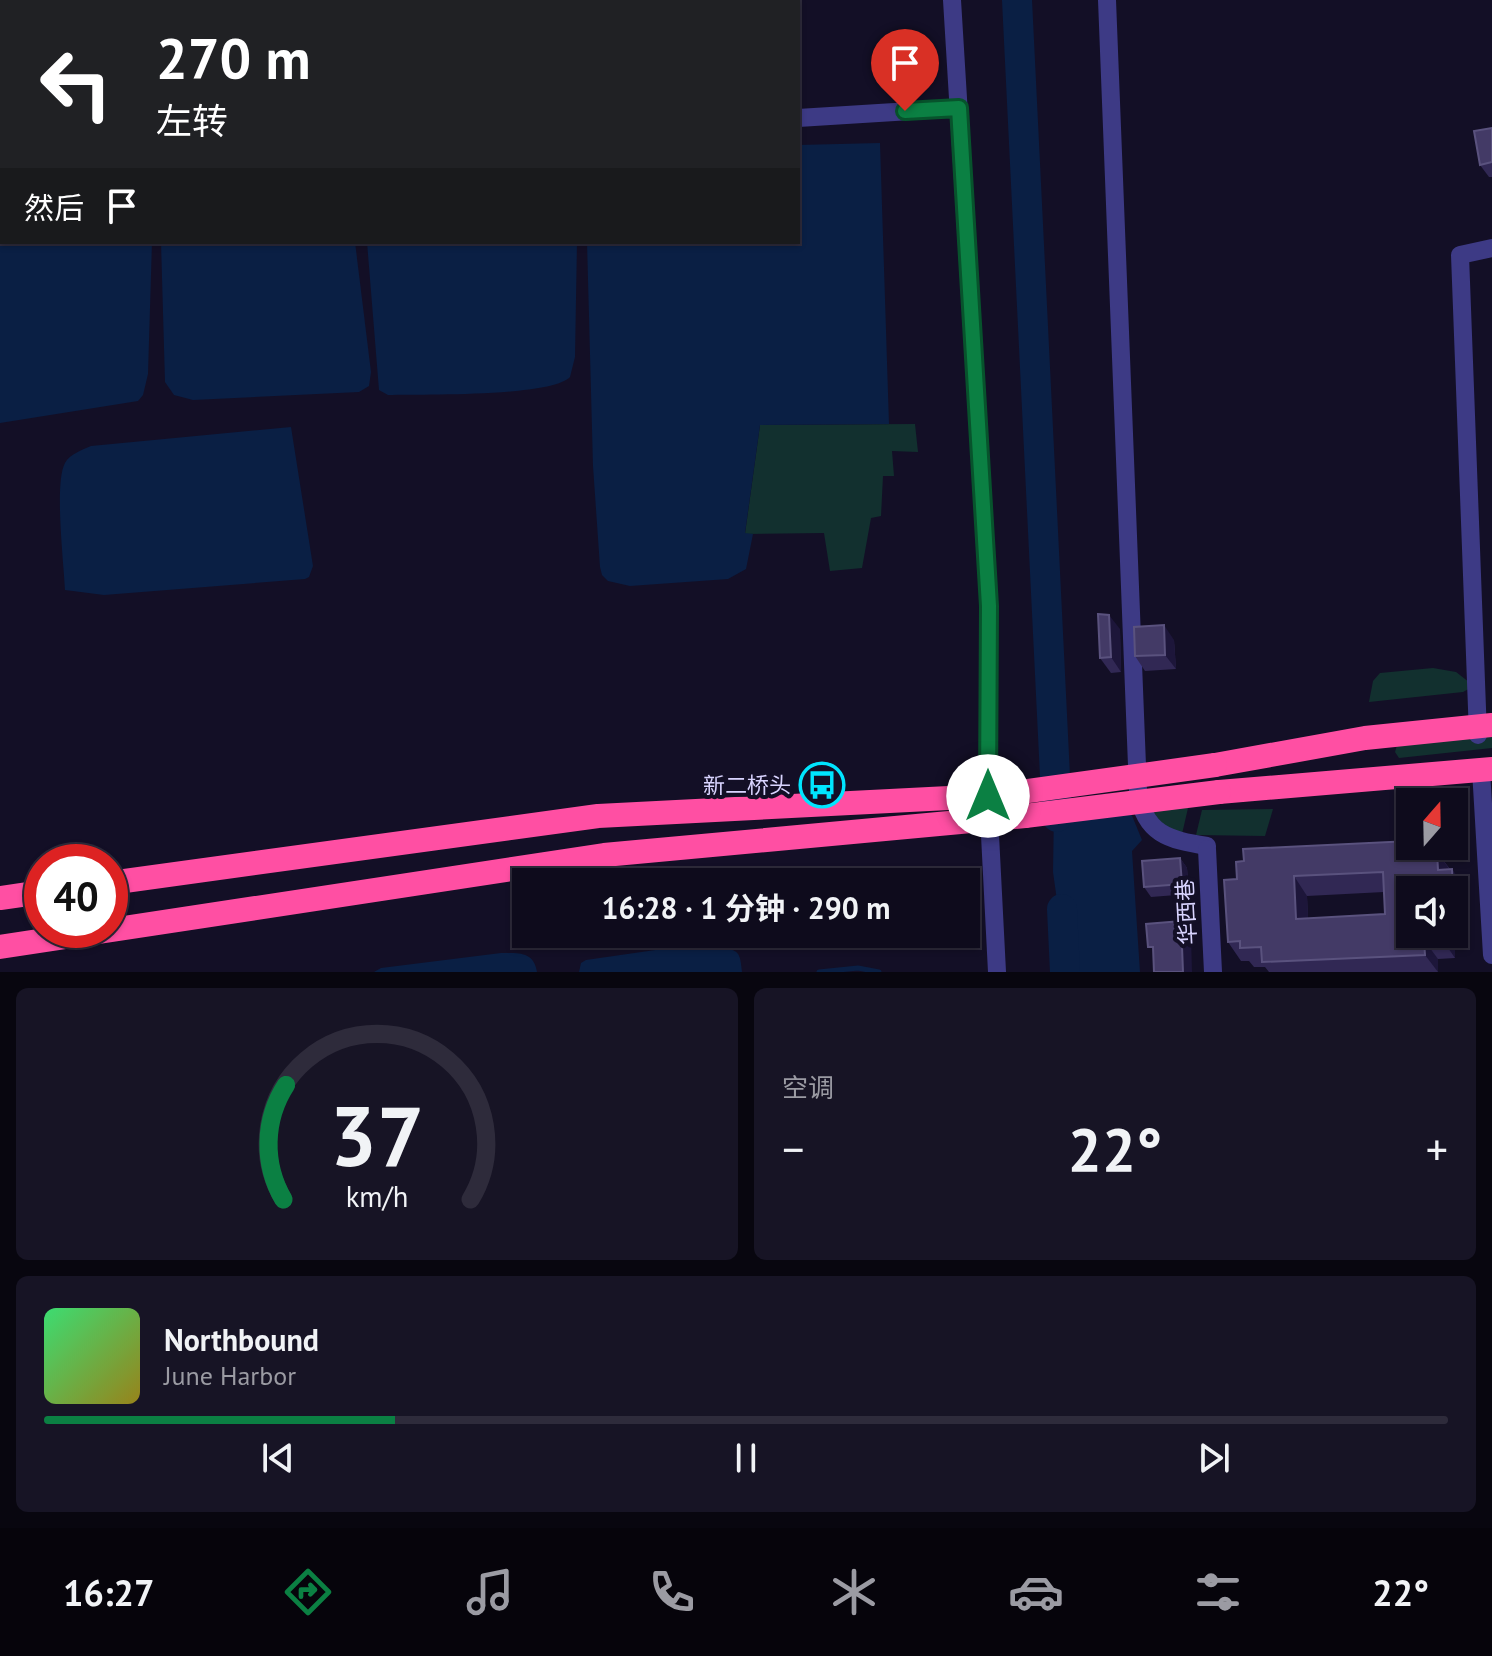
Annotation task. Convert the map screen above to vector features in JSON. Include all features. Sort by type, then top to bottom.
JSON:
[{"type":"highway","points":[[1023,804],[1365,738],[1485,730]]},
{"type":"highway","points":[[0,947],[604,855],[989,808],[1487,770]]},
{"type":"highway","points":[[128,881],[598,816],[989,808]]},
{"type":"highway","points":[[0,898],[24,895]]},
{"type":"street","points":[[952,0],[989,606],[989,808],[997,972]]},
{"type":"street","name":"华西巷","points":[[1107,0],[1138,791],[1144,817],[1152,826],[1173,838],[1207,847],[1213,972]]},
{"type":"street","points":[[800,118],[959,108]]},
{"type":"street","points":[[1485,730],[1460,255],[1492,248]]},
{"type":"street","points":[[1487,770],[1492,955]]},
{"type":"green space","points":[[915,424],[918,452],[892,451],[894,476],[883,476],[881,516],[871,518],[862,568],[830,571],[824,533],[745,534],[760,425]]},
{"type":"green space","points":[[1433,668],[1456,672],[1474,686],[1463,692],[1369,702],[1373,681],[1380,673]]},
{"type":"green space","points":[[1492,735],[1492,748],[1399,758],[1395,752],[1397,745]]},
{"type":"green space","points":[[1188,808],[1182,834],[1161,827],[1148,809]]},
{"type":"green space","points":[[1273,809],[1265,836],[1196,835],[1202,810]]},
{"type":"water","points":[[880,143],[889,424],[760,425],[745,533],[753,534],[746,569],[728,579],[630,586],[608,581],[600,567],[593,466],[587,244],[800,244],[800,145]]},
{"type":"water","points":[[0,244],[152,244],[148,374],[143,395],[138,401],[0,423]]},
{"type":"water","points":[[161,244],[355,244],[371,372],[369,386],[359,392],[193,400],[174,395],[165,382]]},
{"type":"water","points":[[367,244],[577,244],[575,357],[570,377],[538,388],[513,391],[388,395],[379,390]]},
{"type":"water","points":[[291,427],[313,566],[309,577],[104,595],[65,590],[60,488],[65,463],[73,455],[91,446]]},
{"type":"water","points":[[1126,801],[1142,840],[1132,851],[1140,972],[1067,972],[1053,872],[1054,810]]},
{"type":"water","points":[[669,948],[727,948],[737,953],[742,972],[579,972],[581,963]]},
{"type":"water","points":[[519,953],[529,957],[537,972],[374,972],[381,968]]},
{"type":"building","points":[[1492,128],[1492,162],[1480,165],[1474,131]]},
{"type":"building","points":[[1098,614],[1109,615],[1111,657],[1100,658]]},
{"type":"building","points":[[1164,625],[1165,655],[1135,656],[1134,627]]},
{"type":"building","points":[[1396,842],[1396,860],[1437,860],[1438,870],[1452,869],[1452,876],[1396,876],[1396,948],[1425,948],[1425,955],[1262,962],[1261,947],[1240,948],[1240,941],[1228,942],[1224,880],[1237,879],[1236,862],[1244,861],[1243,849]],"holes":[[[1383,872],[1385,914],[1296,919],[1294,876]]]},
{"type":"building","points":[[1180,858],[1182,884],[1144,887],[1142,861]]},
{"type":"building","points":[[1181,921],[1183,972],[1154,972],[1153,947],[1148,947],[1146,924]]},
{"type":"waterway","points":[[1017,0],[1057,817]]},
{"type":"waterway","points":[[1062,909],[1065,972]]},
{"type":"waterway","points":[[819,972],[858,968],[879,972]]},
{"type":"place","name":"新二桥头","points":[[822,785]]},
{"type":"route","points":[[905,111],[959,108],[989,606],[988,796]]}]
